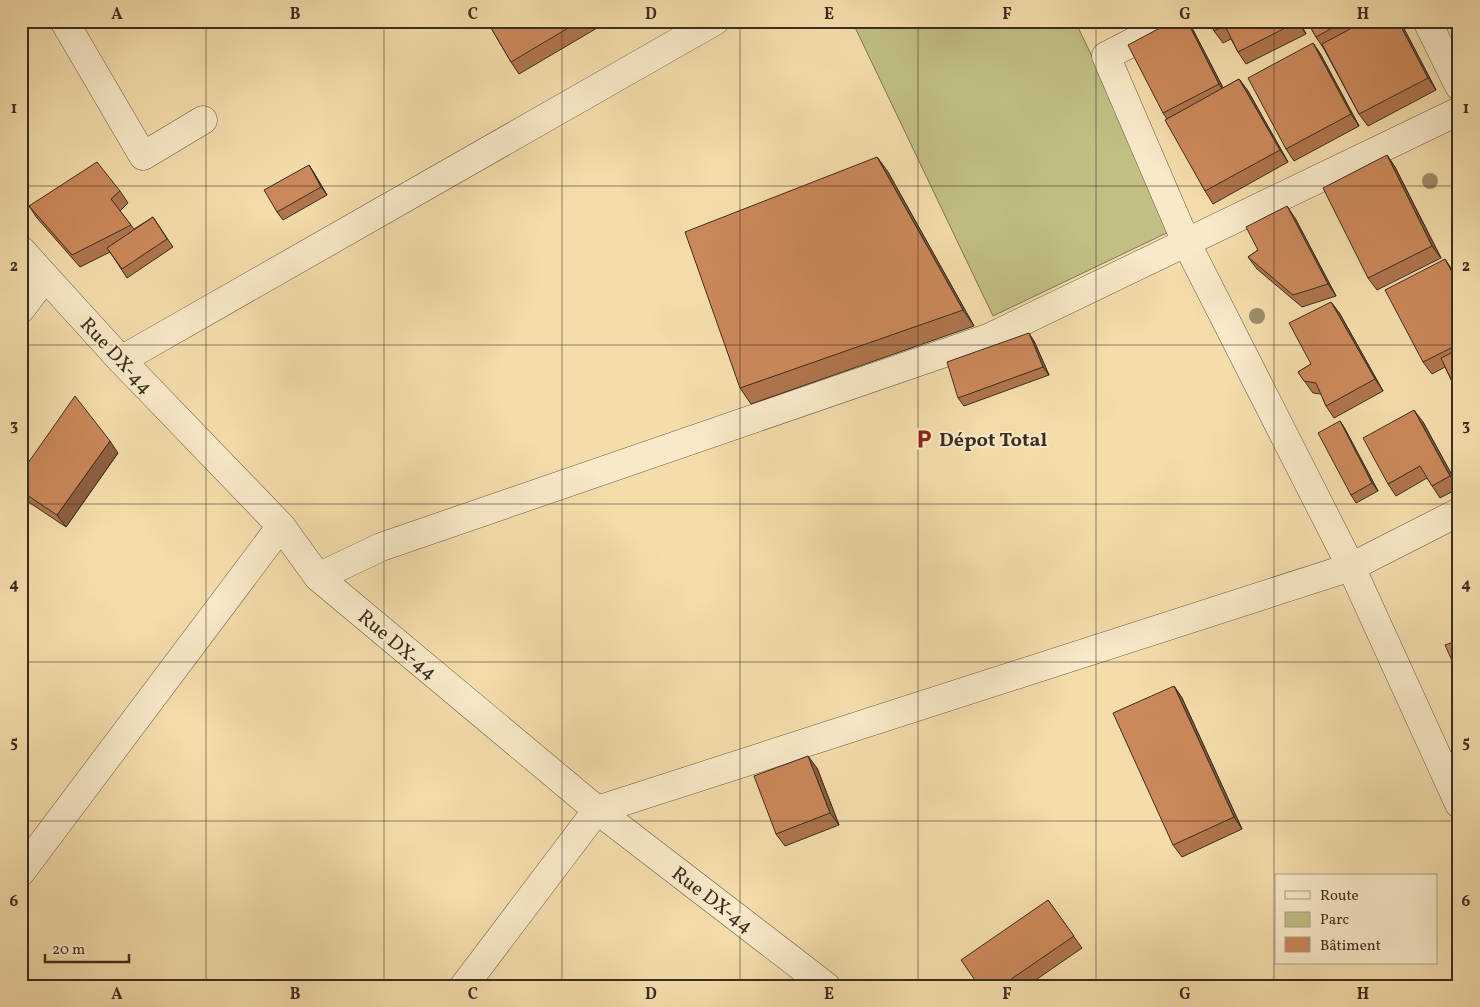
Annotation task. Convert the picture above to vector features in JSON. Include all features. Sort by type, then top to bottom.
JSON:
[{"type":"street","points":[[64,21],[143,156],[203,120]]},
{"type":"street","points":[[121,360],[715,21]]},
{"type":"street","points":[[1174,21],[1106,56],[1186,242],[1351,567],[1449,753],[1459,804]]},
{"type":"street","points":[[1427,21],[1459,86]]},
{"type":"street","points":[[318,577],[381,547],[988,338],[1459,111]]},
{"type":"street","name":"Rue DX-44","points":[[21,250],[121,360],[281,526],[318,577],[597,810],[826,986]]},
{"type":"street","points":[[21,309],[45,277]]},
{"type":"street","points":[[464,986],[597,810],[1351,567],[1459,512]]},
{"type":"street","points":[[21,872],[281,526]]},
{"type":"green space","points":[[852,21],[1075,21],[1175,229],[993,316]]},
{"type":"building","points":[[487,21],[580,21],[511,62]]},
{"type":"building","points":[[1173,21],[1187,21],[1219,84],[1163,113],[1128,45]]},
{"type":"building","points":[[1210,21],[1297,22],[1238,52],[1225,26],[1214,31]]},
{"type":"building","points":[[1307,21],[1345,21],[1316,37]]},
{"type":"building","points":[[1365,21],[1398,21],[1428,78],[1359,114],[1322,44]]},
{"type":"building","points":[[1313,43],[1351,114],[1286,149],[1248,78]]},
{"type":"building","points":[[1239,79],[1280,150],[1205,191],[1165,120]]},
{"type":"building","points":[[1387,155],[1432,246],[1368,278],[1323,188]]},
{"type":"building","points":[[877,157],[963,310],[740,388],[685,232]]},
{"type":"building","points":[[97,162],[120,191],[111,199],[131,225],[72,255],[29,206]]},
{"type":"building","points":[[309,165],[321,187],[277,212],[264,190]]},
{"type":"building","points":[[1287,206],[1328,284],[1293,295],[1248,257],[1258,250],[1246,227]]},
{"type":"building","points":[[153,217],[167,239],[122,269],[107,248]]},
{"type":"building","points":[[1445,259],[1459,285],[1459,344],[1423,362],[1385,290]]},
{"type":"building","points":[[1331,302],[1375,379],[1326,406],[1316,383],[1304,381],[1298,372],[1311,364],[1289,323]]},
{"type":"building","points":[[1029,333],[1043,367],[958,398],[947,362]]},
{"type":"building","points":[[1459,349],[1459,396],[1441,358]]},
{"type":"building","points":[[75,396],[110,441],[57,515],[21,491],[21,473]]},
{"type":"building","points":[[1414,410],[1450,476],[1432,486],[1420,466],[1388,484],[1363,438]]},
{"type":"building","points":[[1340,421],[1372,483],[1351,495],[1318,433]]},
{"type":"building","points":[[1459,640],[1459,676],[1445,645]]},
{"type":"building","points":[[1174,686],[1234,817],[1173,845],[1113,713]]},
{"type":"building","points":[[808,756],[830,813],[776,834],[754,776]]},
{"type":"building","points":[[1048,900],[1074,936],[1001,986],[979,986],[961,960]]},
{"type":"place","name":"Dépot Total","points":[[924,439]]}]
